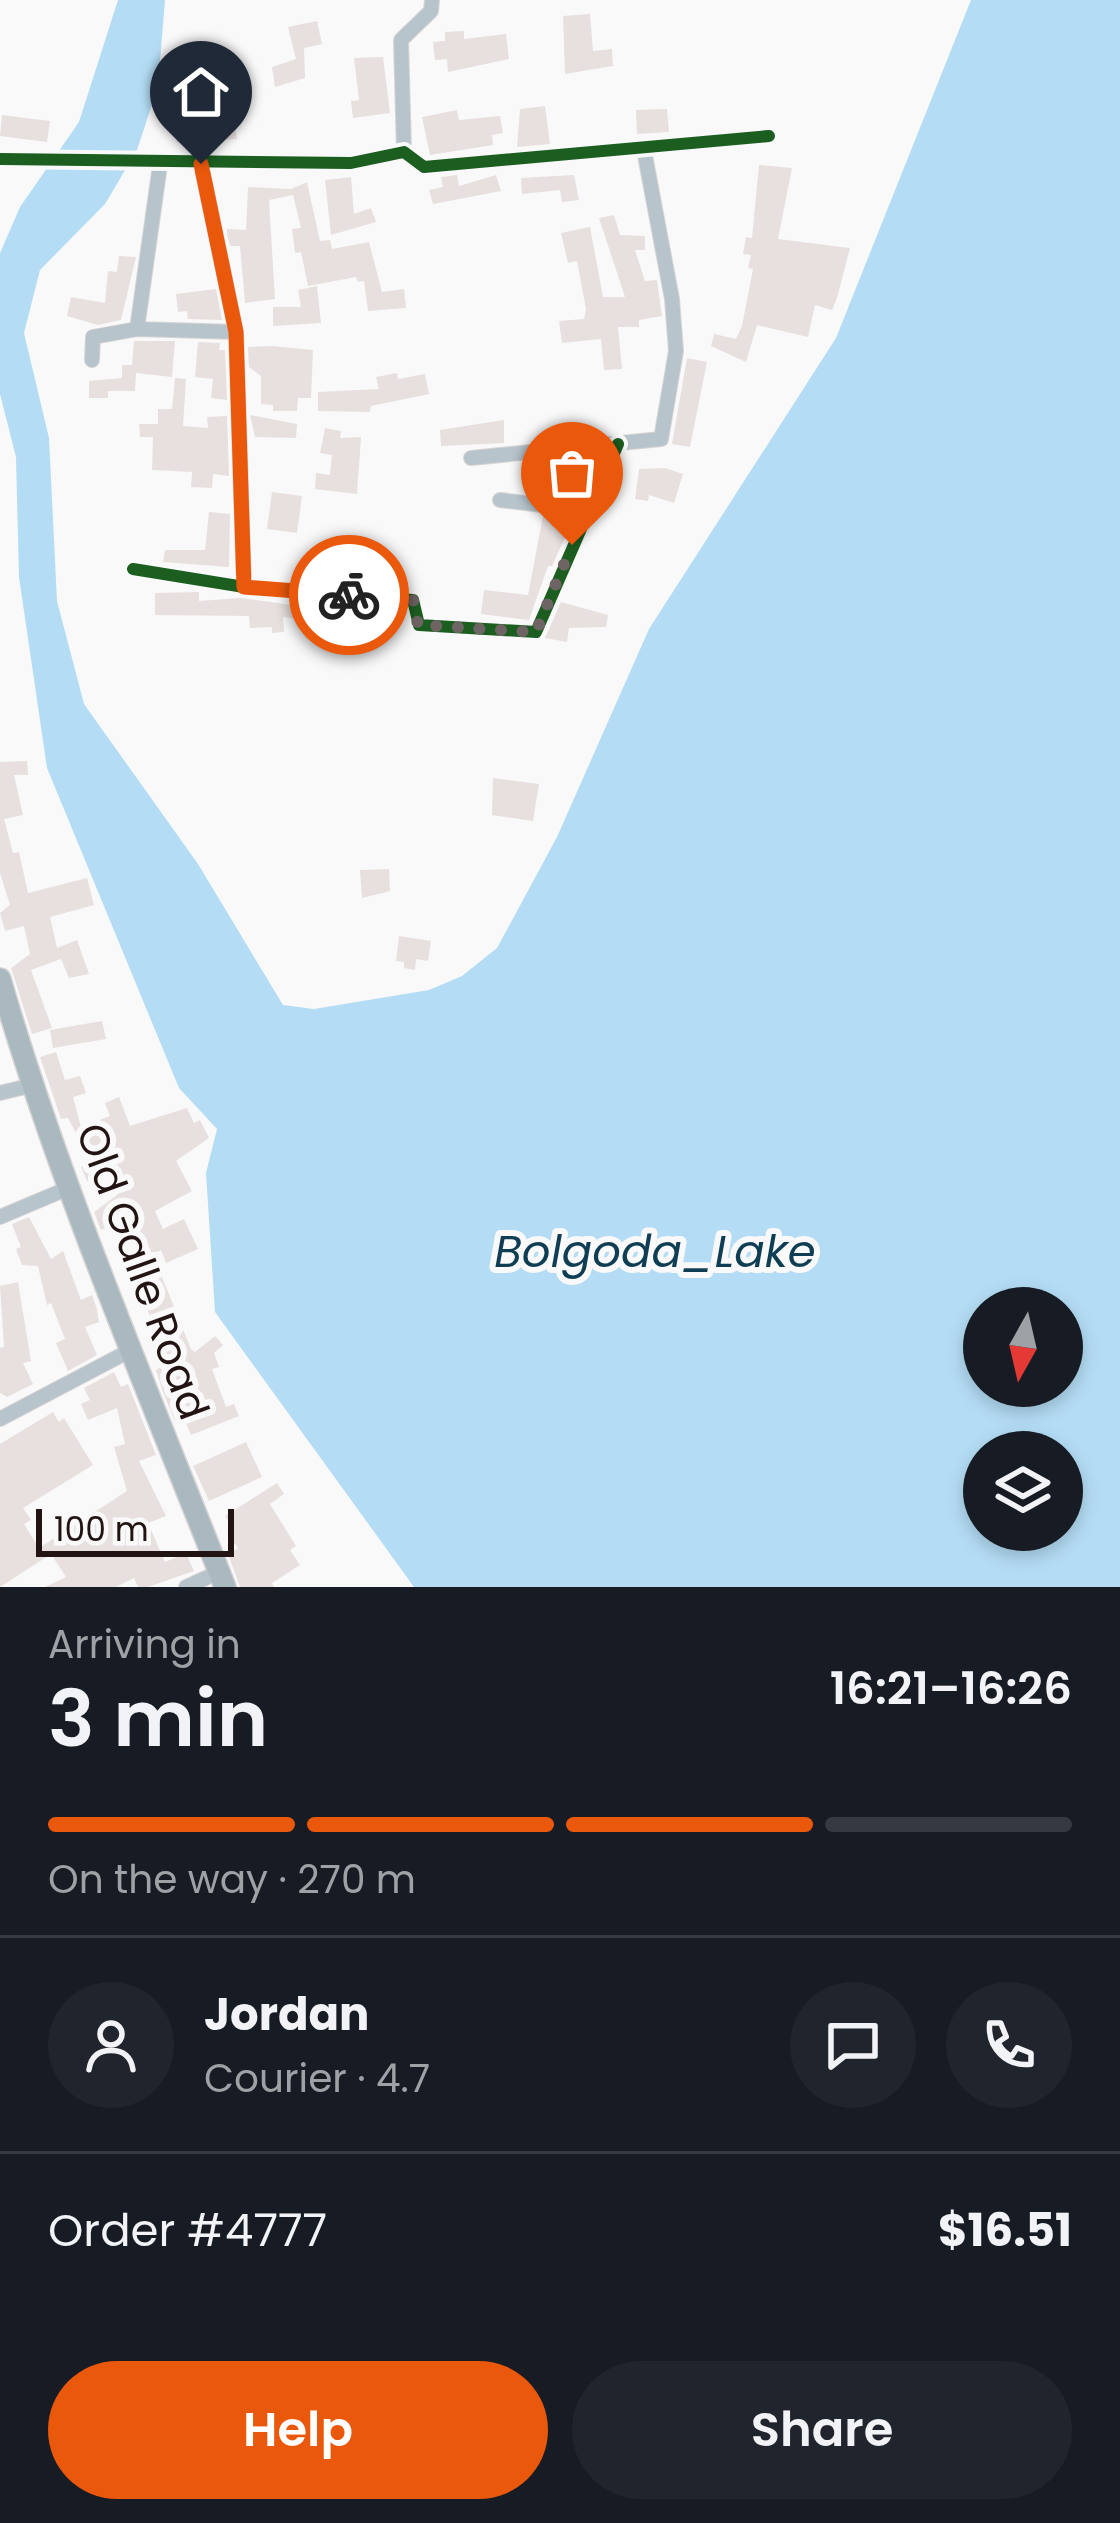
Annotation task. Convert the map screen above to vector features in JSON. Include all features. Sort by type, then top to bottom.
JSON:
[{"type":"highway","name":"Old Galle Road","points":[[0,979],[33,1085],[130,1350],[222,1580]]},
{"type":"street","points":[[404,152],[401,40],[431,11],[432,0]]},
{"type":"street","points":[[0,159],[351,163],[404,152],[424,167],[769,136]]},
{"type":"street","points":[[471,458],[661,439],[676,351],[673,298],[644,150]]},
{"type":"street","points":[[136,329],[156,164]]},
{"type":"street","points":[[201,164],[236,332],[244,587]]},
{"type":"street","points":[[92,360],[93,337],[136,329],[236,332]]},
{"type":"street","points":[[133,569],[244,587],[413,600],[418,625],[536,632],[618,444]]},
{"type":"street","points":[[500,500],[586,510]]},
{"type":"street","points":[[0,1093],[33,1085]]},
{"type":"street","points":[[0,1217],[71,1187]]},
{"type":"street","points":[[0,1419],[130,1350]]},
{"type":"street","points":[[186,1587],[222,1580]]},
{"type":"water","name":"Bolgoda_Lake","points":[[118,0],[165,0],[158,86],[137,150],[105,204],[40,270],[24,333],[49,438],[57,601],[84,704],[198,864],[283,1005],[314,1009],[429,990],[462,976],[497,948],[557,837],[649,629],[836,338],[971,0],[1120,0],[1120,1587],[414,1587],[215,1312],[206,1173],[217,1129],[179,1088],[47,768],[19,577],[16,457],[0,394],[0,253],[20,207],[79,122]]},
{"type":"building","points":[[590,14],[593,51],[612,49],[613,66],[565,74],[563,16]]},
{"type":"building","points":[[317,21],[322,44],[304,48],[305,78],[275,87],[272,67],[296,59],[288,27]]},
{"type":"building","points":[[464,31],[464,39],[506,34],[509,59],[448,72],[447,59],[435,60],[433,42],[445,41],[445,32]]},
{"type":"building","points":[[383,57],[390,113],[353,118],[351,101],[359,100],[354,58]]},
{"type":"building","points":[[231,96],[237,139],[176,142],[177,112],[214,113],[221,110],[218,101]]},
{"type":"building","points":[[545,106],[550,144],[517,147],[520,109]]},
{"type":"building","points":[[667,109],[669,132],[637,134],[636,110]]},
{"type":"building","points":[[457,110],[459,120],[500,116],[503,133],[492,135],[493,145],[430,155],[422,117]]},
{"type":"building","points":[[2,115],[50,121],[47,142],[0,136]]},
{"type":"building","points":[[759,165],[792,168],[778,239],[850,248],[832,310],[815,305],[808,337],[757,325],[746,362],[711,346],[714,334],[736,339],[742,326],[753,269],[748,268],[751,255],[743,254],[746,237],[752,238]]},
{"type":"building","points":[[457,175],[459,186],[496,175],[501,191],[433,204],[429,190],[443,187],[441,177]]},
{"type":"building","points":[[574,175],[579,200],[562,202],[560,190],[522,194],[521,178]]},
{"type":"building","points":[[351,177],[354,214],[371,208],[376,222],[331,235],[325,180]]},
{"type":"building","points":[[307,182],[320,241],[330,240],[332,249],[369,242],[382,292],[404,289],[406,308],[368,311],[364,281],[356,277],[308,286],[301,252],[295,253],[292,229],[301,228],[293,195],[269,200],[275,299],[245,303],[240,246],[230,246],[227,229],[246,230],[248,187],[291,189]]},
{"type":"building","points":[[614,215],[620,235],[645,236],[645,250],[635,250],[645,281],[657,280],[662,316],[639,320],[639,327],[618,327],[622,369],[604,370],[601,339],[562,343],[559,321],[584,319],[586,309],[577,261],[568,263],[561,233],[590,227],[603,297],[625,297],[599,218]]},
{"type":"building","points":[[119,256],[136,257],[121,320],[98,325],[67,316],[71,297],[105,303],[108,271],[117,272]]},
{"type":"building","points":[[317,286],[321,323],[273,326],[273,307],[301,307],[298,290]]},
{"type":"building","points":[[216,289],[222,320],[188,319],[187,311],[178,312],[176,294]]},
{"type":"building","points":[[134,341],[175,341],[172,377],[136,373],[135,391],[108,391],[108,398],[89,398],[89,381],[122,378],[122,365],[132,365]]},
{"type":"building","points":[[198,342],[220,343],[219,350],[225,350],[227,400],[211,398],[213,379],[195,377]]},
{"type":"building","points":[[248,347],[313,350],[311,398],[298,398],[297,411],[273,411],[273,405],[261,404],[261,376],[249,367]]},
{"type":"building","points":[[687,358],[707,362],[690,447],[672,444]]},
{"type":"building","points":[[397,373],[398,379],[425,374],[429,394],[371,406],[370,412],[318,411],[318,392],[379,389],[376,377]]},
{"type":"building","points":[[175,378],[186,379],[183,426],[208,428],[207,417],[227,416],[229,476],[213,474],[212,488],[191,487],[192,472],[152,470],[153,437],[140,437],[139,424],[158,424],[158,409],[172,409]]},
{"type":"building","points":[[250,415],[297,424],[296,438],[255,437]]},
{"type":"building","points":[[504,420],[504,443],[441,446],[440,430]]},
{"type":"building","points":[[325,428],[341,431],[340,438],[361,437],[357,494],[315,489],[316,473],[330,475],[332,455],[320,453]]},
{"type":"building","points":[[584,458],[582,498],[547,494],[548,484],[568,488],[572,459]]},
{"type":"building","points":[[665,468],[683,474],[674,503],[649,495],[648,501],[635,499],[639,469]]},
{"type":"building","points":[[272,492],[302,496],[297,533],[267,529]]},
{"type":"building","points":[[209,512],[230,514],[229,567],[163,562],[165,550],[205,550]]},
{"type":"building","points":[[543,516],[570,520],[569,529],[548,566],[529,620],[481,614],[484,590],[528,595]]},
{"type":"building","points":[[347,558],[377,560],[376,586],[345,584]]},
{"type":"building","points":[[199,592],[199,601],[241,598],[335,611],[335,605],[374,608],[375,629],[333,631],[333,623],[283,617],[284,632],[272,633],[272,627],[250,628],[249,616],[155,615],[155,593]]},
{"type":"building","points":[[561,602],[608,615],[606,627],[569,628],[567,642],[545,638]]},
{"type":"building","points":[[27,761],[28,775],[14,775],[23,815],[4,819],[13,853],[19,852],[28,893],[87,878],[94,905],[50,917],[57,948],[77,940],[89,974],[69,978],[61,959],[31,970],[52,1028],[32,1034],[11,968],[30,954],[24,926],[5,931],[0,913],[10,905],[0,873],[0,762]]},
{"type":"building","points":[[493,778],[539,784],[533,821],[492,815]]},
{"type":"building","points":[[389,869],[390,891],[362,898],[360,870]]},
{"type":"building","points":[[399,936],[431,941],[428,961],[416,959],[415,970],[404,968],[404,962],[396,961]]},
{"type":"building","points":[[102,1021],[106,1039],[53,1048],[50,1030]]},
{"type":"building","points":[[56,1052],[65,1080],[80,1076],[86,1093],[73,1097],[81,1127],[110,1116],[105,1103],[119,1097],[130,1126],[187,1108],[194,1123],[200,1120],[209,1138],[176,1161],[192,1191],[155,1211],[163,1229],[184,1219],[198,1249],[166,1263],[161,1250],[146,1257],[130,1224],[122,1228],[118,1221],[101,1230],[94,1212],[117,1195],[106,1173],[87,1181],[81,1167],[90,1163],[68,1118],[61,1119],[40,1057]]},
{"type":"building","points":[[29,1217],[51,1259],[63,1251],[81,1300],[92,1295],[97,1309],[99,1322],[85,1327],[97,1355],[68,1371],[56,1343],[65,1339],[51,1303],[47,1305],[38,1266],[22,1265],[16,1249],[21,1247],[12,1224]]},
{"type":"building","points":[[162,1277],[191,1349],[195,1352],[215,1336],[223,1345],[214,1353],[219,1367],[212,1369],[226,1407],[234,1404],[239,1416],[191,1435],[184,1418],[175,1422],[162,1389],[156,1370],[166,1364],[139,1285]]},
{"type":"building","points":[[18,1282],[31,1361],[23,1363],[33,1384],[7,1397],[0,1393],[0,1348],[4,1347],[0,1286]]},
{"type":"building","points":[[114,1372],[121,1387],[128,1384],[156,1455],[139,1461],[166,1516],[148,1523],[165,1562],[186,1553],[194,1571],[148,1587],[138,1587],[134,1578],[116,1587],[45,1587],[66,1577],[51,1554],[0,1587],[0,1444],[53,1412],[59,1422],[64,1418],[93,1465],[23,1508],[31,1520],[24,1524],[39,1548],[127,1491],[114,1447],[125,1444],[117,1408],[88,1420],[81,1404],[90,1400],[84,1388]]},
{"type":"building","points":[[246,1442],[262,1477],[209,1501],[193,1466]]},
{"type":"building","points":[[277,1483],[284,1494],[270,1504],[296,1546],[290,1550],[300,1565],[272,1583],[274,1587],[240,1587],[228,1554],[238,1548],[227,1534],[234,1529],[225,1516]]},
{"type":"cycle path","points":[[0,159],[351,163],[404,152],[424,167],[769,136]]},
{"type":"cycle path","points":[[133,569],[244,587],[413,600],[419,625],[536,632],[618,444]]},
{"type":"way so far","points":[[349,595],[413,600],[418,625],[536,632],[547,615],[572,545]]},
{"type":"route","points":[[201,164],[236,332],[244,587],[349,595]]}]
